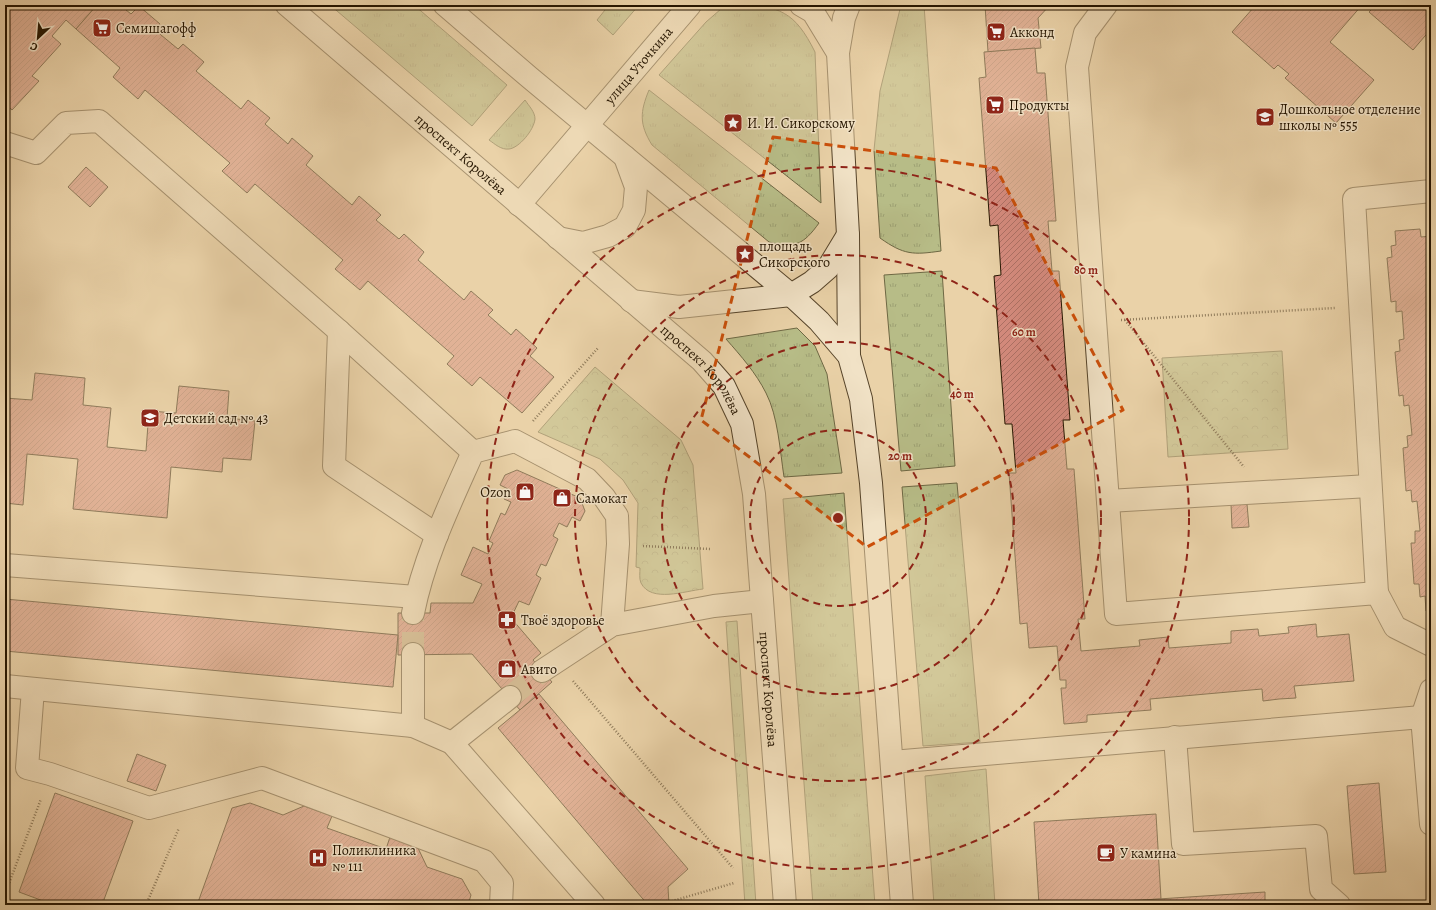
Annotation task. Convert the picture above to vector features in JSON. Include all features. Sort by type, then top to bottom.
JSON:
[{"type":"street","name":"проспект Королёва","points":[[287,5],[702,362],[724,386],[742,424],[754,494],[785,905]]},
{"type":"street","points":[[445,5],[791,295],[819,321],[849,356]]},
{"type":"street","name":"улица Уточкина","points":[[587,125],[690,5]]},
{"type":"street","points":[[801,5],[813,12],[838,53]]},
{"type":"street","points":[[849,5],[844,18],[838,53],[848,235],[849,356],[861,399],[871,483],[902,905]]},
{"type":"street","points":[[1106,5],[1084,33],[1077,66],[1116,614],[1377,593]]},
{"type":"street","points":[[5,143],[36,153],[66,124],[99,121],[339,331],[473,452]]},
{"type":"street","points":[[519,205],[587,125]]},
{"type":"street","points":[[558,238],[583,243],[608,236],[625,227],[634,210],[636,187],[625,157]]},
{"type":"street","points":[[1431,191],[1354,199],[1369,486],[1377,593],[1395,627],[1431,645]]},
{"type":"street","points":[[631,301],[679,307],[791,295],[812,282],[828,268],[848,235]]},
{"type":"street","points":[[339,331],[334,466],[437,535]]},
{"type":"street","points":[[473,452],[515,441],[587,479],[604,497],[617,516],[618,544],[612,625]]},
{"type":"street","points":[[5,565],[414,605],[437,535],[473,452]]},
{"type":"street","points":[[1108,501],[1369,486]]},
{"type":"street","points":[[549,666],[612,625],[714,606],[762,601]]},
{"type":"street","points":[[413,654],[413,726]]},
{"type":"street","points":[[5,686],[413,726],[452,743],[594,905]]},
{"type":"street","points":[[33,689],[27,768],[50,774],[149,808],[262,778],[484,861],[502,883],[501,905]]},
{"type":"street","points":[[1431,690],[1422,717],[1431,824]]},
{"type":"street","points":[[452,743],[510,697]]},
{"type":"street","points":[[892,762],[1422,717]]},
{"type":"street","points":[[1175,738],[1183,844],[1316,836],[1321,889],[1339,905]]},
{"type":"path","points":[[1095,322],[1360,307]]},
{"type":"path","points":[[1125,320],[1248,472],[1249,493]]},
{"type":"path","points":[[515,441],[598,348]]},
{"type":"path","points":[[618,544],[711,549]]},
{"type":"path","points":[[549,666],[733,868]]},
{"type":"path","points":[[5,894],[50,774]]},
{"type":"path","points":[[146,905],[192,797]]},
{"type":"path","points":[[669,902],[734,883]]},
{"type":"highlighted area","points":[[773,137],[996,168],[1123,410],[867,547],[701,420]]},
{"type":"green space","points":[[330,5],[414,5],[507,85],[472,126]]},
{"type":"green space","points":[[609,5],[639,5],[613,35],[597,20]]},
{"type":"green space","points":[[735,5],[751,5],[775,9],[784,14],[793,20],[800,28],[808,38],[815,52],[821,203],[659,75],[706,22],[721,9]]},
{"type":"green space","points":[[901,5],[924,5],[941,251],[916,253],[902,251],[880,238],[874,150],[880,91]]},
{"type":"green space","points":[[649,90],[819,223],[809,236],[792,245],[769,242],[652,145],[645,131],[642,118],[644,105]]},
{"type":"green space","points":[[525,100],[533,111],[535,119],[532,128],[525,138],[513,148],[509,149],[501,148],[489,140]]},
{"type":"green space","points":[[942,271],[955,466],[901,471],[884,275]]},
{"type":"green space","points":[[797,328],[815,346],[827,374],[842,473],[784,477],[778,434],[770,402],[753,372],[726,339]]},
{"type":"green space","points":[[1282,351],[1288,449],[1168,457],[1162,358]]},
{"type":"green space","points":[[595,367],[681,440],[693,465],[703,589],[660,594],[652,593],[646,589],[640,581],[640,568],[636,567],[638,503],[623,480],[600,459],[538,432]]},
{"type":"green space","points":[[957,483],[980,742],[923,746],[902,487]]},
{"type":"green space","points":[[844,493],[875,905],[813,905],[783,499]]},
{"type":"green space","points":[[737,621],[756,905],[745,905],[726,622]]},
{"type":"green space","points":[[986,769],[995,905],[934,905],[925,776]]},
{"type":"building","points":[[9,5],[97,5],[76,29],[66,20],[52,36],[61,44],[32,76],[39,81],[12,110],[5,104],[5,21],[7,19],[5,17],[5,9]]},
{"type":"building","points":[[97,5],[120,5],[131,14],[139,6],[160,24],[155,30],[178,49],[183,44],[204,62],[196,71],[241,109],[248,100],[270,118],[265,124],[288,144],[292,138],[313,156],[306,165],[352,205],[359,196],[381,215],[376,220],[399,239],[404,234],[424,252],[418,260],[464,300],[471,291],[493,310],[488,315],[511,335],[516,329],[537,348],[530,356],[554,377],[522,413],[480,377],[472,386],[447,364],[454,356],[368,281],[360,290],[335,269],[343,260],[255,184],[247,193],[222,171],[230,163],[145,90],[138,99],[113,77],[120,68],[76,29]]},
{"type":"building","points":[[985,5],[1050,5],[1038,18],[1041,48],[988,52]]},
{"type":"building","points":[[1251,5],[1362,5],[1330,42],[1374,80],[1336,123],[1285,78],[1289,74],[1278,65],[1274,69],[1232,32],[1254,7]]},
{"type":"building","points":[[1369,5],[1431,5],[1431,29],[1413,50],[1369,12],[1373,8]]},
{"type":"building","points":[[1035,48],[1037,73],[1045,73],[1056,221],[1048,221],[1052,271],[1059,271],[1070,420],[1063,420],[1067,469],[1074,469],[1085,619],[1078,619],[1081,651],[1140,646],[1139,640],[1168,637],[1169,648],[1231,643],[1231,631],[1258,629],[1259,636],[1289,633],[1288,627],[1316,624],[1317,637],[1349,634],[1354,681],[1294,686],[1296,698],[1263,701],[1262,689],[1150,699],[1151,710],[1087,715],[1087,722],[1064,724],[1061,688],[1066,688],[1066,680],[1060,680],[1057,646],[1029,648],[1027,623],[1020,624],[1009,473],[1016,473],[1012,424],[1005,424],[994,276],[1001,275],[998,225],[990,226],[979,78],[986,77],[984,52]]},
{"type":"building","points":[[86,167],[108,187],[90,207],[68,187]]},
{"type":"building","points":[[1420,229],[1421,237],[1431,236],[1431,610],[1426,611],[1425,596],[1420,597],[1419,584],[1414,584],[1411,543],[1415,543],[1415,531],[1420,531],[1417,501],[1412,502],[1411,490],[1406,491],[1403,448],[1408,447],[1407,436],[1412,435],[1409,405],[1404,406],[1403,395],[1399,396],[1395,352],[1400,351],[1399,340],[1404,339],[1402,311],[1396,312],[1396,301],[1391,302],[1387,258],[1392,257],[1391,246],[1396,245],[1395,231]]},
{"type":"building","points":[[35,373],[85,378],[83,405],[111,408],[107,447],[146,451],[149,411],[176,413],[179,386],[229,391],[227,418],[255,421],[251,460],[223,458],[222,472],[171,467],[167,518],[73,509],[78,459],[27,454],[23,505],[5,503],[5,398],[32,400]]},
{"type":"building","points":[[517,470],[580,498],[585,511],[580,521],[572,517],[567,527],[559,523],[553,536],[558,539],[546,566],[541,564],[536,575],[541,578],[529,605],[519,601],[511,618],[541,653],[533,660],[552,682],[520,710],[472,654],[398,655],[398,613],[430,613],[431,603],[473,603],[482,584],[461,575],[473,547],[488,554],[493,543],[489,541],[501,513],[505,515],[511,502],[504,499],[508,489],[500,485],[505,475]]},
{"type":"building","points":[[1231,504],[1247,504],[1249,527],[1232,528]]},
{"type":"building","points":[[5,599],[398,635],[393,687],[5,651]]},
{"type":"building","points":[[539,694],[688,869],[668,887],[669,905],[648,905],[498,728]]},
{"type":"building","points":[[137,754],[166,765],[156,791],[127,781]]},
{"type":"building","points":[[1379,783],[1386,872],[1354,874],[1347,786]]},
{"type":"building","points":[[55,793],[133,821],[102,905],[54,905],[19,892]]},
{"type":"building","name":"Поликлиника № 111","points":[[250,803],[283,815],[304,806],[332,816],[327,828],[386,849],[390,837],[418,848],[427,867],[462,879],[471,895],[468,905],[197,905],[232,808]]},
{"type":"building","points":[[1156,814],[1161,899],[1039,905],[1034,822]]},
{"type":"building","points":[[1265,892],[1265,905],[1144,905],[1143,900]]},
{"type":"tunnel","points":[[413,613],[413,654]]},
{"type":"tunnel","points":[[510,697],[542,671]]},
{"type":"place","name":"Семишагофф","points":[[102,28]]},
{"type":"place","name":"Акконд","points":[[996,32]]},
{"type":"place","name":"Продукты","points":[[995,105]]},
{"type":"place","name":"Дошкольное отделение школы № 555","points":[[1265,117]]},
{"type":"place","name":"И. И. Сикорскому","points":[[733,123]]},
{"type":"place","name":"площадь Сикорского","points":[[745,254]]},
{"type":"place","name":"Детский сад № 43","points":[[150,418]]},
{"type":"place","name":"Ozon","points":[[525,492]]},
{"type":"place","name":"Самокат","points":[[562,498]]},
{"type":"place","name":"Твоё здоровье","points":[[507,620]]},
{"type":"place","name":"Авито","points":[[507,669]]},
{"type":"place","name":"У камина","points":[[1106,853]]},
{"type":"place","name":"Поликлиника № 111","points":[[318,858]]}]
